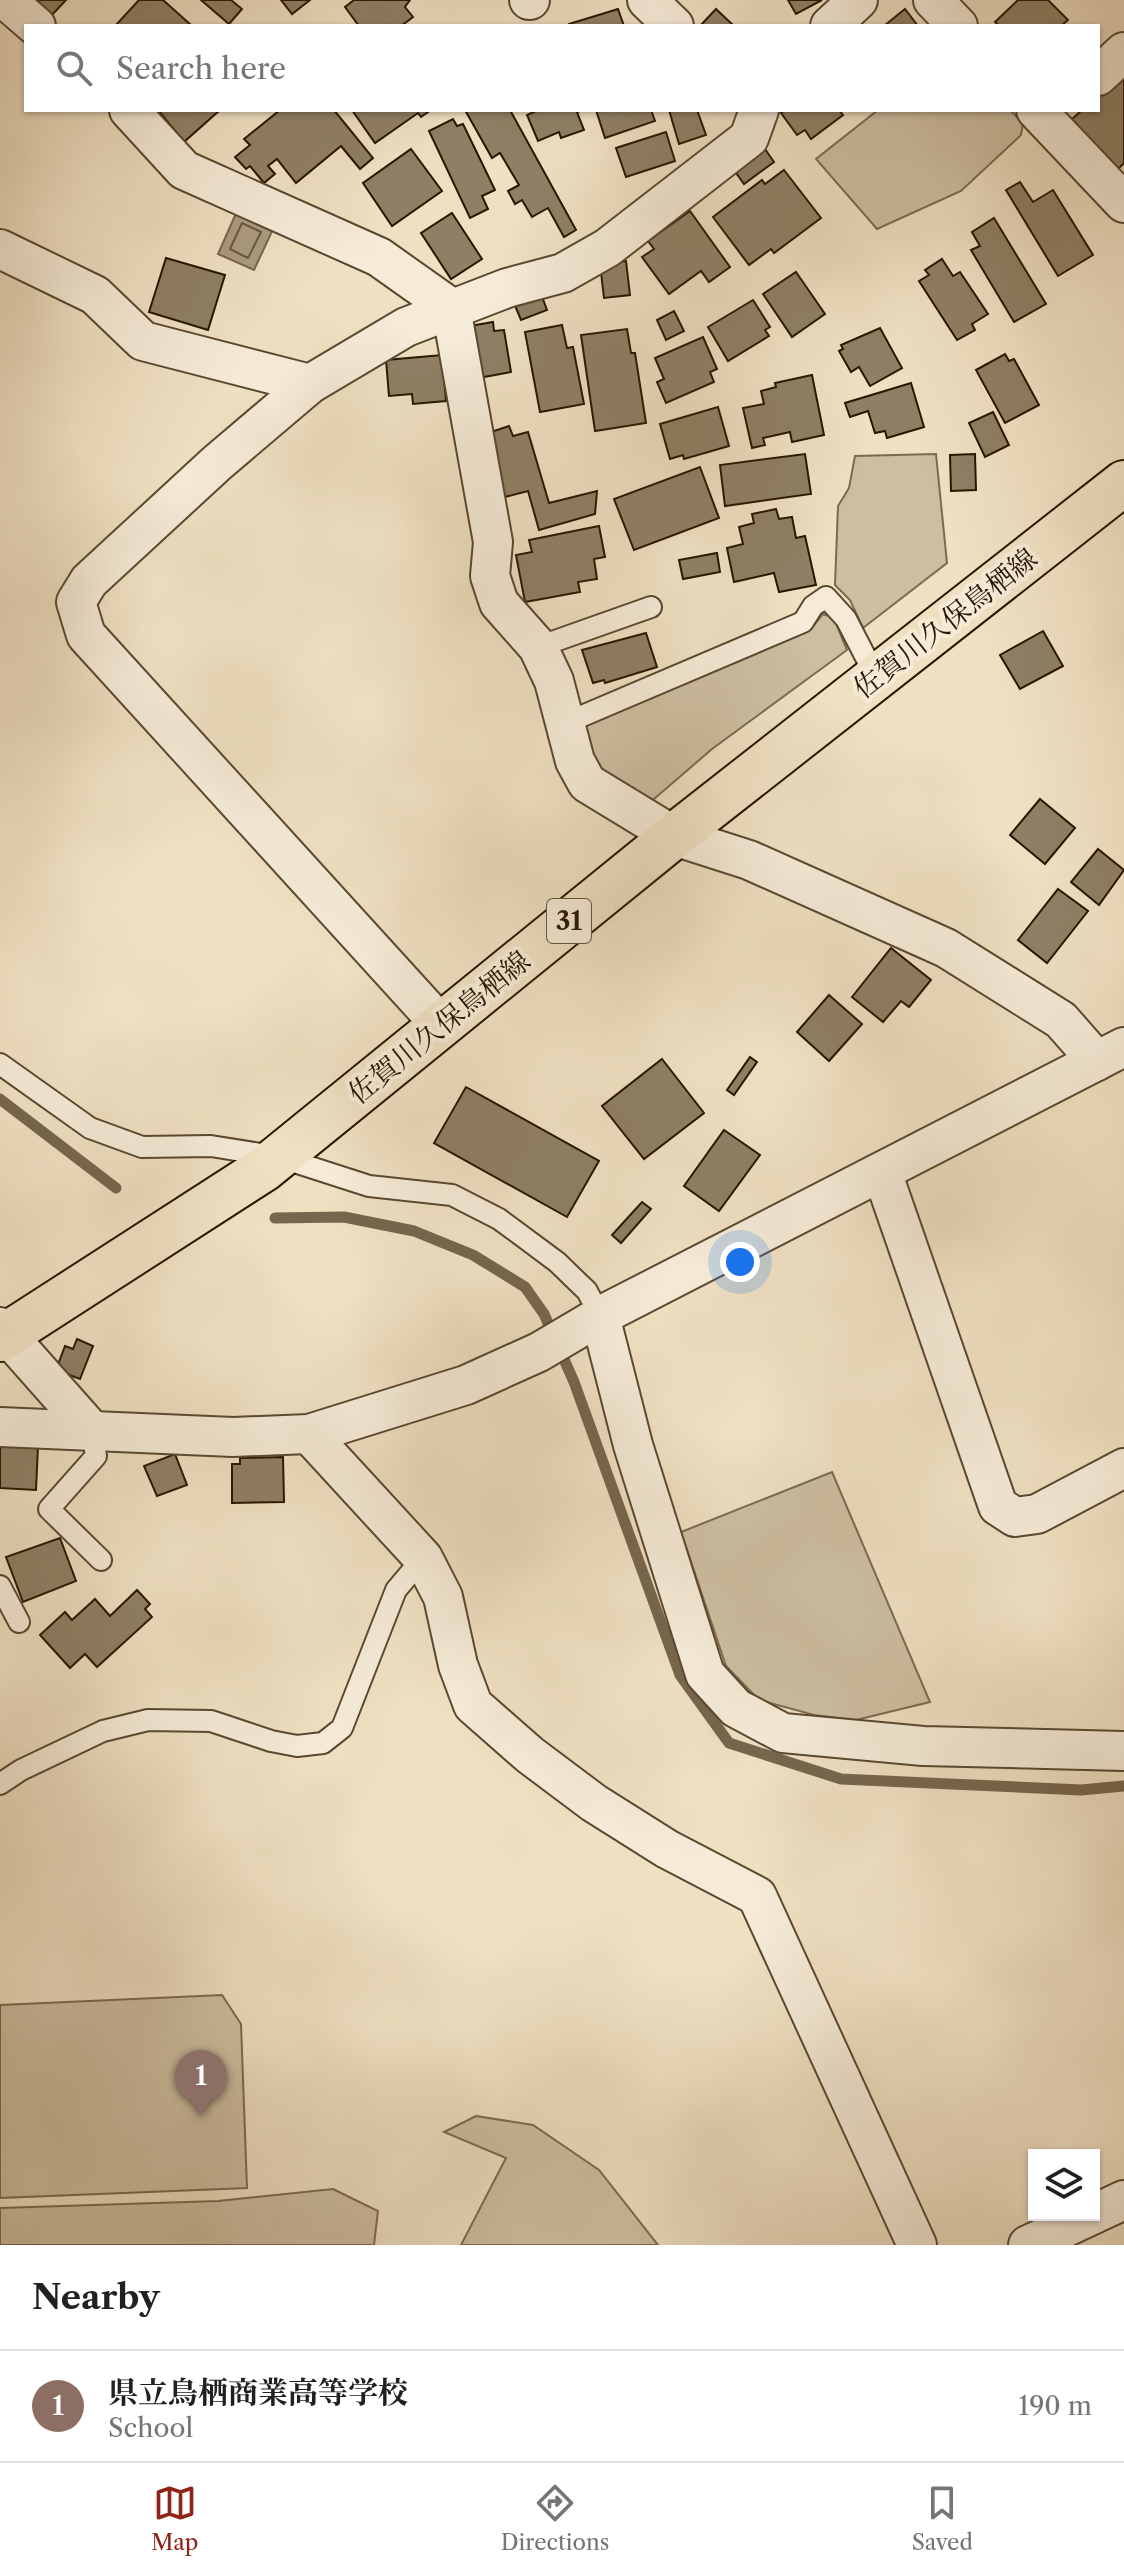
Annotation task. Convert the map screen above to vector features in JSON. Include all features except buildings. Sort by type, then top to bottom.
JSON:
[{"type":"main road","name":"佐賀川久保鳥栖線","points":[[3,1334],[279,1157],[674,836],[1124,483]]},
{"type":"street","points":[[6,0],[34,24]]},
{"type":"street","points":[[647,0],[672,24]]},
{"type":"street","points":[[832,24],[858,0]]},
{"type":"street","points":[[933,0],[956,24]]},
{"type":"street","points":[[1100,74],[1124,52]]},
{"type":"street","points":[[0,1427],[233,1437],[309,1434],[466,1385],[539,1352],[593,1320],[1110,1054],[946,948],[749,860],[674,836],[587,783],[575,761],[568,722],[538,647],[499,603],[490,576],[493,542],[451,308],[379,257],[184,170],[131,112]]},
{"type":"street","points":[[441,1025],[86,635],[76,602],[89,581],[217,463],[310,384],[406,327],[451,308],[563,273],[607,248],[749,138],[758,112]]},
{"type":"street","points":[[1049,114],[1124,203]]},
{"type":"street","points":[[0,249],[95,295],[143,341],[310,384]]},
{"type":"street","points":[[882,1172],[998,1506],[1015,1517],[1037,1514],[1124,1468]]},
{"type":"street","points":[[593,1320],[705,1674],[736,1708],[783,1733],[923,1746],[1124,1751]]},
{"type":"street","points":[[3,1334],[92,1431]]},
{"type":"street","points":[[309,1434],[423,1558],[443,1597],[458,1665],[473,1705],[530,1755],[594,1803],[667,1849],[757,1896],[917,2245]]},
{"type":"street","points":[[1100,2212],[1124,2200]]},
{"type":"street","points":[[1028,2245],[1080,2221]]},
{"type":"lane","points":[[568,722],[803,622],[813,606],[826,597],[846,619],[876,677]]},
{"type":"lane","points":[[538,647],[651,607]]},
{"type":"lane","points":[[0,1064],[90,1128],[142,1147],[211,1146],[279,1157],[369,1186],[452,1195],[499,1219],[557,1262],[587,1291],[593,1320]]},
{"type":"lane","points":[[92,1431],[96,1456],[49,1509],[101,1560]]},
{"type":"lane","points":[[0,1784],[21,1770],[103,1731],[148,1720],[211,1721],[271,1741],[297,1746],[323,1743],[342,1728],[396,1590],[423,1558]]},
{"type":"lane","points":[[0,1586],[19,1622]]},
{"type":"shaded area","points":[[875,112],[1012,112],[1023,123],[1021,135],[961,191],[877,229],[816,159]]},
{"type":"shaded area","points":[[936,454],[947,563],[863,628],[850,600],[835,585],[838,506],[849,488],[855,456]]},
{"type":"shaded area","points":[[823,614],[834,618],[847,650],[712,749],[647,805],[604,779],[576,724],[810,630]]},
{"type":"shaded area","points":[[832,1472],[930,1702],[856,1720],[814,1715],[759,1700],[726,1666],[681,1532]]},
{"type":"shaded area","points":[[222,1995],[241,2024],[247,2188],[0,2198],[0,2005]]},
{"type":"shaded area","points":[[476,2116],[533,2125],[599,2170],[658,2245],[461,2245],[506,2158],[444,2132]]},
{"type":"shaded area","points":[[333,2189],[378,2211],[374,2245],[0,2245],[0,2208],[218,2201]]},
{"type":"water","points":[[237,211],[274,227],[254,270],[218,254]]},
{"type":"waterway","points":[[0,1099],[116,1188]]},
{"type":"waterway","points":[[275,1218],[344,1217],[414,1231],[473,1255],[525,1287],[544,1314],[574,1382],[680,1675],[729,1743],[841,1779],[1081,1790],[1124,1786]]},
{"type":"place","name":"県立鳥栖商業高等学校","points":[[201,2116]]}]
